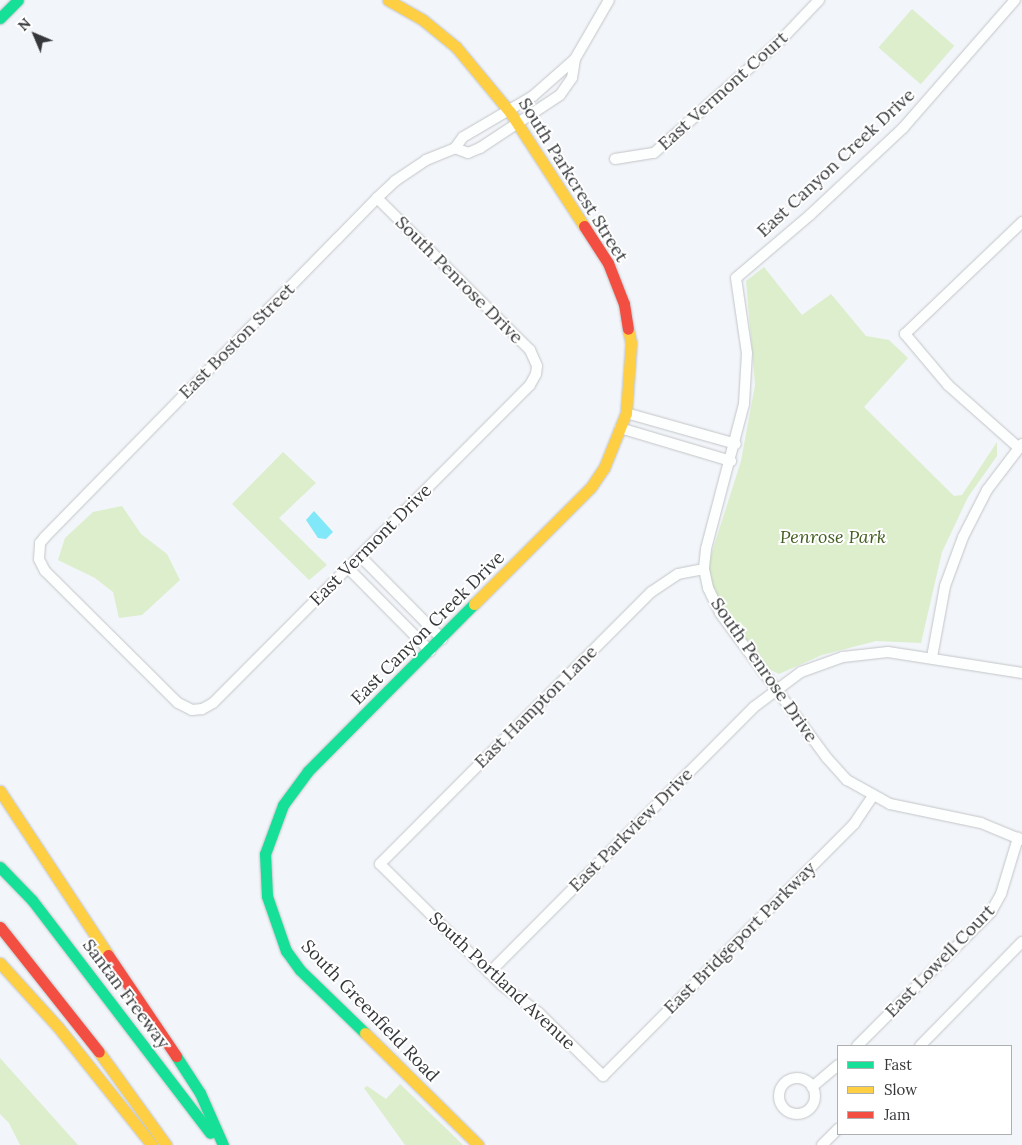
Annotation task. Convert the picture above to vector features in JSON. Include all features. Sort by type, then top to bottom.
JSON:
[{"type":"main road","points":[[0,18],[18,0]]},
{"type":"main road","name":"South Parkcrest Street","points":[[388,0],[423,20],[456,47],[510,112],[608,263],[616,283],[631,343],[626,414],[620,428]]},
{"type":"main road","name":"East Canyon Creek Drive","points":[[265,854],[283,805],[294,788],[577,505],[604,468],[620,428]]},
{"type":"main road","points":[[0,792],[200,1093],[224,1145]]},
{"type":"main road","name":"South Greenfield Road","points":[[265,854],[267,896],[286,951],[300,970],[478,1145]]},
{"type":"main road","name":"Santan Freeway","points":[[0,867],[32,900],[219,1145]]},
{"type":"main road","points":[[0,927],[77,1021],[166,1145]]},
{"type":"main road","points":[[0,963],[70,1041],[152,1145]]},
{"type":"street","name":"East Boston Street","points":[[192,710],[178,703],[45,571],[38,554],[45,537],[377,198],[410,170],[455,148],[463,136],[510,112],[534,96],[575,59],[608,0]]},
{"type":"street","name":"East Vermont Court","points":[[615,159],[654,153],[782,39],[819,0]]},
{"type":"street","name":"East Canyon Creek Drive","points":[[736,278],[903,128],[1015,0]]},
{"type":"street","name":"East Boston Street","points":[[455,148],[468,153],[519,125],[560,95],[572,78],[575,59]]},
{"type":"street","name":"South Penrose Drive","points":[[377,198],[530,350],[537,366]]},
{"type":"street","points":[[932,657],[945,586],[962,537],[987,490],[1020,446],[948,385],[905,334],[1022,222]]},
{"type":"street","name":"South Penrose Drive","points":[[736,278],[747,353],[744,404],[736,444],[706,549],[704,569],[708,588],[716,607],[833,766],[872,796],[900,807],[981,823],[1020,839]]},
{"type":"street","name":"East Vermont Drive","points":[[192,710],[202,709],[213,703],[530,385],[537,366]]},
{"type":"street","points":[[626,414],[736,444]]},
{"type":"street","points":[[620,428],[731,461]]},
{"type":"street","points":[[360,556],[442,639]]},
{"type":"street","points":[[348,568],[430,651]]},
{"type":"street","name":"East Hampton Lane","points":[[380,864],[651,592],[678,574],[704,569]]},
{"type":"street","name":"East Parkview Drive","points":[[488,973],[775,688],[801,672],[843,657],[888,652],[932,657],[1022,673]]},
{"type":"street","name":"East Bridgeport Parkway","points":[[603,1076],[854,824],[872,796]]},
{"type":"street","name":"East Lowell Court","points":[[858,1045],[991,912],[1000,894],[1020,839]]},
{"type":"street","name":"South Portland Avenue","points":[[380,864],[488,973],[540,1014],[603,1076]]},
{"type":"street","points":[[921,1045],[1022,942]]},
{"type":"street","points":[[812,1088],[837,1066]]},
{"type":"street","points":[[822,1145],[837,1130]]},
{"type":"green space","points":[[912,9],[954,46],[921,84],[879,47]]},
{"type":"green space","name":"Penrose Park","points":[[764,267],[802,315],[831,294],[866,336],[889,340],[908,358],[864,407],[954,496],[962,495],[997,442],[997,456],[968,497],[942,552],[921,643],[876,641],[822,655],[779,674],[769,669],[726,613],[705,574],[741,461],[755,385],[746,281]]},
{"type":"green space","points":[[283,452],[316,483],[279,518],[327,565],[309,580],[232,504]]},
{"type":"green space","points":[[122,506],[141,534],[167,554],[180,580],[142,615],[119,618],[113,592],[95,578],[58,560],[65,538],[93,512]]},
{"type":"green space","points":[[0,1058],[78,1145],[20,1145],[9,1123],[0,1114]]},
{"type":"green space","points":[[400,1084],[463,1145],[405,1145],[364,1088],[367,1086],[386,1099]]},
{"type":"water","points":[[314,511],[333,532],[326,539],[318,538],[306,520]]},
{"type":"traffic: fast","points":[[0,18],[18,0]]},
{"type":"traffic: fast","points":[[365,1033],[300,970],[286,951],[267,896],[265,854],[283,805],[308,771],[474,604]]},
{"type":"traffic: fast","points":[[0,867],[32,900],[210,1133]]},
{"type":"traffic: fast","points":[[176,1056],[200,1093],[223,1145]]},
{"type":"traffic: slow","points":[[388,0],[423,20],[456,47],[510,112],[584,226]]},
{"type":"traffic: slow","points":[[474,604],[591,487],[604,468],[626,413],[631,343],[628,329]]},
{"type":"traffic: slow","points":[[0,791],[108,955]]},
{"type":"traffic: slow","points":[[0,963],[58,1027],[152,1145]]},
{"type":"traffic: slow","points":[[365,1033],[478,1145]]},
{"type":"traffic: slow","points":[[99,1052],[166,1145]]},
{"type":"traffic: jam","points":[[584,226],[608,263],[624,304],[628,329]]},
{"type":"traffic: jam","points":[[0,927],[99,1052]]},
{"type":"traffic: jam","points":[[108,955],[176,1056]]}]
